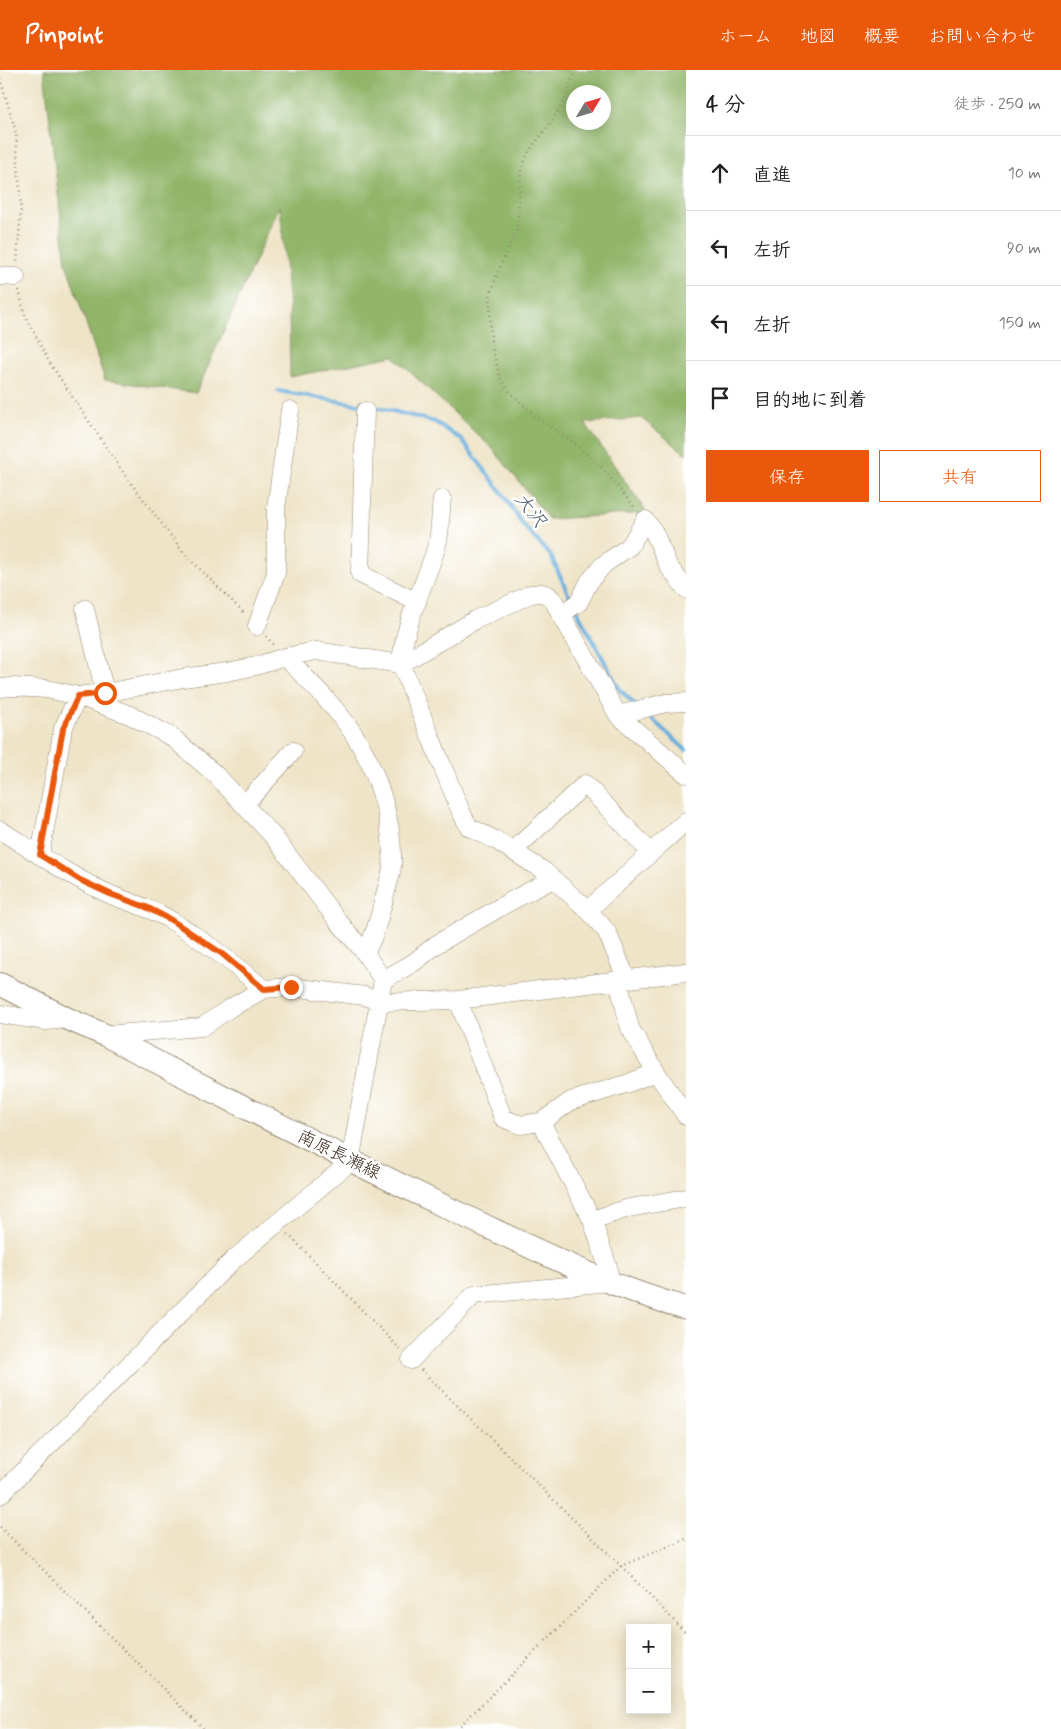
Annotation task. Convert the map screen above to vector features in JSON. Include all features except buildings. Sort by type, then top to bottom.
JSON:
[{"type":"main road","name":"南原長瀬線","points":[[0,984],[68,1019],[105,1035],[350,1162],[574,1267],[660,1301],[686,1308]]},
{"type":"street","points":[[257,626],[276,573],[276,508],[290,410]]},
{"type":"street","points":[[365,411],[360,574],[417,602]]},
{"type":"street","points":[[442,499],[438,543],[417,602],[402,652],[401,664],[461,812],[469,827],[513,851],[544,871],[588,910],[607,932],[624,973],[622,980],[630,1028],[656,1072],[686,1116]]},
{"type":"street","points":[[560,614],[579,602],[589,582],[603,565],[630,546],[645,520],[654,532],[669,567],[686,589]]},
{"type":"street","points":[[78,696],[227,672],[316,651],[401,664],[475,620],[531,594],[541,593],[548,595],[560,614],[618,715],[686,774]]},
{"type":"street","points":[[85,609],[105,693]]},
{"type":"street","points":[[285,657],[331,704],[353,733],[366,756],[387,807],[391,837],[392,868],[374,939],[365,953]]},
{"type":"street","points":[[0,688],[47,689],[78,696],[130,715],[172,737],[217,776],[273,836],[365,953],[382,980],[380,1002],[350,1162],[232,1261],[0,1495]]},
{"type":"street","points":[[40,855],[63,729],[78,696]]},
{"type":"street","points":[[618,715],[666,702],[686,702]]},
{"type":"street","points":[[244,805],[293,751]]},
{"type":"street","points":[[513,851],[586,784],[651,853]]},
{"type":"street","points":[[588,910],[685,825]]},
{"type":"street","points":[[0,830],[80,880],[110,894],[146,907],[171,920],[221,953],[264,989]]},
{"type":"street","points":[[382,980],[413,963],[438,944],[509,902],[553,879]]},
{"type":"street","points":[[105,1035],[202,1027],[230,1008],[264,989],[291,987],[366,996],[380,1002],[458,1000],[686,972]]},
{"type":"street","points":[[458,1000],[503,1118],[520,1125],[541,1122],[571,1101],[656,1072]]},
{"type":"street","points":[[0,1014],[46,1021],[68,1019]]},
{"type":"street","points":[[411,1360],[474,1295],[610,1282],[608,1267],[592,1220],[541,1122]]},
{"type":"street","points":[[592,1220],[630,1208],[686,1198]]},
{"type":"path","points":[[575,70],[566,98],[553,120],[529,151],[521,171],[517,229],[497,274],[490,298],[491,343],[500,378],[510,392],[536,417],[574,443],[603,469],[645,520]]},
{"type":"path","points":[[0,78],[16,132],[21,209],[8,276],[48,362],[125,475],[182,552],[257,626],[285,657]]},
{"type":"path","points":[[277,1223],[411,1360],[686,1632]]},
{"type":"path","points":[[0,1527],[204,1729]]},
{"type":"path","points":[[457,1729],[621,1566],[686,1539]]},
{"type":"green space","points":[[44,70],[686,70],[686,454],[641,418],[585,423],[647,513],[549,519],[492,448],[393,356],[290,377],[289,307],[280,205],[196,393],[105,380],[66,263]]},
{"type":"waterway","name":"大沢","points":[[278,391],[385,409],[435,422],[461,439],[503,494],[522,524],[551,556],[571,600]]},
{"type":"waterway","name":"大沢","points":[[576,609],[620,690],[637,706]]},
{"type":"waterway","name":"大沢","points":[[646,714],[686,750]]},
{"type":"route","points":[[105,693],[78,696],[63,729],[40,855],[80,880],[110,894],[146,907],[171,920],[221,953],[264,989],[291,987]]}]
